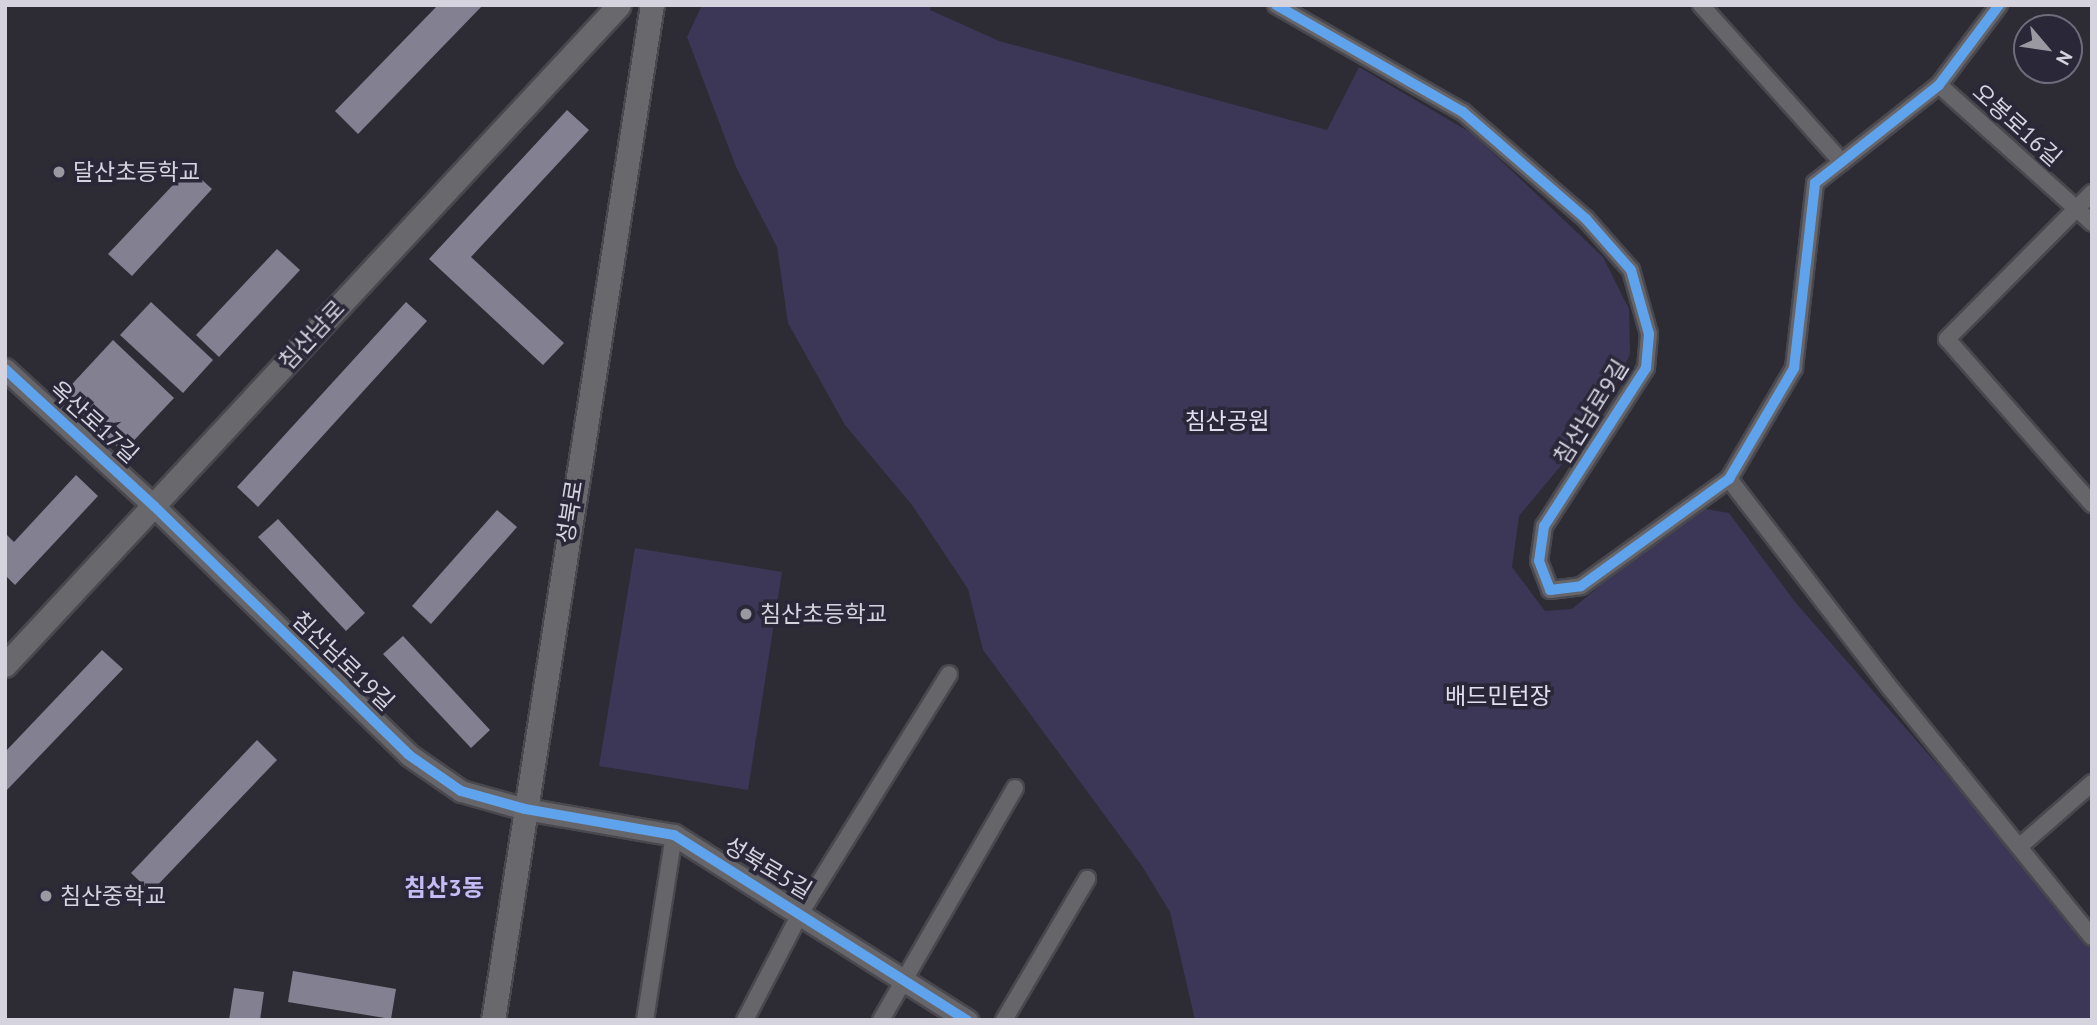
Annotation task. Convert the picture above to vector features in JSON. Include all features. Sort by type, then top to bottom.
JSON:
[{"type":"main road","name":"침산남로","points":[[5,665],[619,5]]},
{"type":"main road","name":"성북로","points":[[493,1020],[652,5]]},
{"type":"street","name":"침산남로9길","points":[[1276,5],[1463,112],[1586,219],[1631,270],[1649,334],[1646,368],[1544,526],[1539,561],[1550,590],[1581,586],[1729,478]]},
{"type":"street","points":[[1701,5],[1842,162]]},
{"type":"street","name":"오봉로16길","points":[[1988,9],[1939,85],[2092,223]]},
{"type":"street","points":[[1939,85],[1815,183],[1794,368],[1729,478],[2092,937]]},
{"type":"street","points":[[2092,193],[1947,339],[2092,504]]},
{"type":"street","name":"옥산로17길","points":[[5,369],[154,506]]},
{"type":"street","name":"침산남로19길","points":[[154,506],[409,755],[461,791],[524,809]]},
{"type":"street","name":"성북로5길","points":[[745,1020],[802,912],[949,674]]},
{"type":"street","points":[[2019,847],[2092,783]]},
{"type":"street","points":[[881,1020],[1015,788]]},
{"type":"street","name":"성북로5길","points":[[524,809],[674,835],[802,912],[967,1020]]},
{"type":"street","points":[[645,1020],[674,835]]},
{"type":"street","points":[[1004,1020],[1087,879]]},
{"type":"green space","name":"침산공원","points":[[702,5],[931,5],[930,10],[999,41],[1327,130],[1359,67],[1473,134],[1603,257],[1629,309],[1630,354],[1598,421],[1519,516],[1512,567],[1545,611],[1572,609],[1694,507],[1729,513],[1795,602],[2092,941],[2092,1020],[1195,1020],[1170,912],[1142,866],[983,650],[968,589],[912,505],[845,425],[788,323],[777,247],[736,167],[687,37]]},
{"type":"green space","points":[[635,548],[782,572],[748,790],[599,766]]},
{"type":"building","points":[[438,5],[483,5],[358,134],[335,111]]},
{"type":"building","points":[[567,110],[589,130],[471,257],[564,343],[543,365],[429,259]]},
{"type":"building","points":[[189,168],[212,189],[132,276],[108,254]]},
{"type":"building","points":[[277,249],[300,270],[219,357],[196,335]]},
{"type":"building","points":[[151,302],[213,360],[183,393],[120,335]]},
{"type":"building","points":[[406,302],[427,321],[258,507],[237,487]]},
{"type":"building","points":[[113,340],[174,398],[123,452],[62,395]]},
{"type":"building","points":[[76,475],[98,496],[15,585],[5,575],[5,533],[14,542]]},
{"type":"building","points":[[497,510],[517,527],[431,624],[412,606]]},
{"type":"building","points":[[278,519],[365,613],[346,631],[258,537]]},
{"type":"building","points":[[403,636],[490,730],[471,748],[383,654]]},
{"type":"building","points":[[102,650],[123,669],[5,792],[5,752]]},
{"type":"building","points":[[257,740],[277,760],[151,892],[131,873]]},
{"type":"building","points":[[293,971],[396,989],[391,1019],[288,1002]]},
{"type":"building","points":[[234,988],[264,992],[260,1020],[229,1020]]},
{"type":"cycle path","points":[[1276,5],[1463,112],[1586,219],[1631,270],[1649,334],[1646,368],[1544,526],[1539,561],[1550,590],[1581,586],[1729,479],[1794,368],[1815,183],[1939,85],[1999,5]]},
{"type":"cycle path","points":[[5,369],[154,506],[409,755],[461,791],[525,809],[674,835],[967,1020]]},
{"type":"place","name":"달산초등학교","points":[[59,172]]},
{"type":"place","name":"침산초등학교","points":[[746,614]]},
{"type":"place","name":"침산중학교","points":[[46,896]]},
{"type":"district","name":"침산3동","points":[[444,888]]},
{"type":"park label","name":"배드민턴장","points":[[1498,696]]}]
